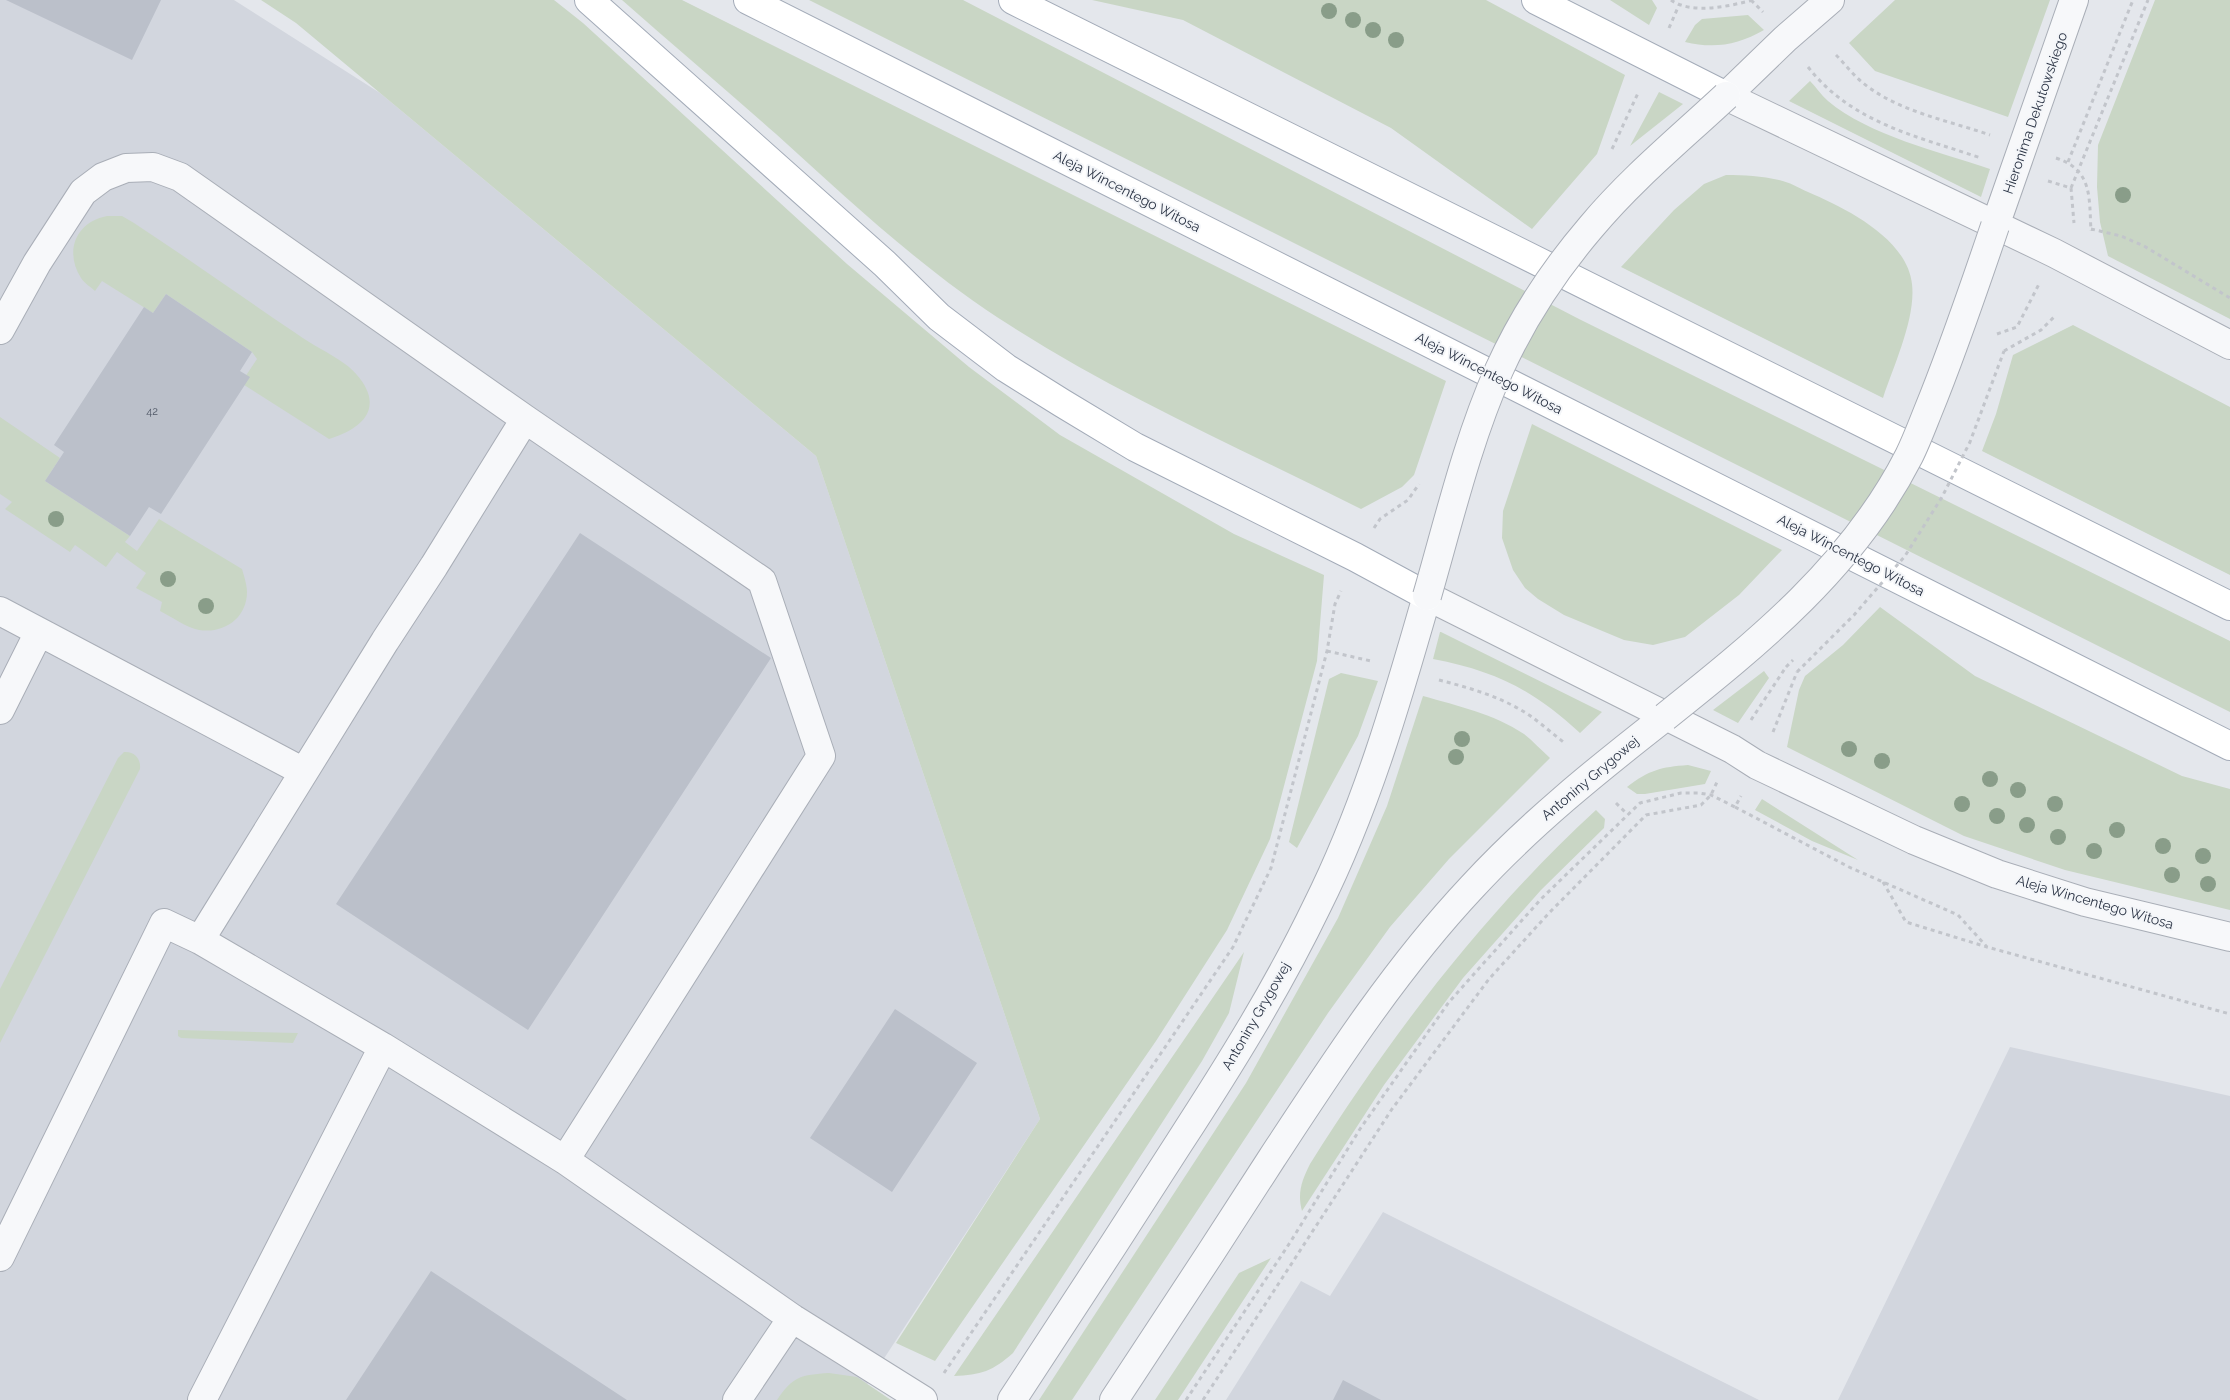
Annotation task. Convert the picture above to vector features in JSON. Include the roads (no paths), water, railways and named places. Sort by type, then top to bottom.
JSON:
[{"type":"main road","points":[[589,0],[878,257],[938,317],[1006,368],[1136,447],[1355,557],[1427,596]]},
{"type":"main road","name":"Aleja Wincentego Witosa","points":[[748,0],[2230,746]]},
{"type":"main road","points":[[1013,0],[2230,606]]},
{"type":"main road","points":[[1536,0],[1726,96]]},
{"type":"street","points":[[1830,0],[1785,38],[1726,96],[2054,253],[2230,345]]},
{"type":"street","name":"Hieronima Dekutowskiego","points":[[1665,717],[1740,657],[1788,615],[1829,571],[1877,510],[1909,456],[1944,373],[2074,0]]},
{"type":"street","name":"Antoniny Grygowej","points":[[1012,1400],[1220,1079],[1262,1011],[1317,907],[1364,797],[1406,671],[1481,414],[1500,369],[1541,294],[1591,227],[1623,192],[1726,96]]},
{"type":"street","points":[[0,330],[37,263],[83,192],[103,177],[126,168],[153,167],[180,177],[525,419],[762,581],[822,756],[565,1160]]},
{"type":"street","points":[[200,940],[525,419]]},
{"type":"street","name":"Aleja Wincentego Witosa","points":[[1427,596],[1732,749],[1757,765],[1914,840],[1997,874],[2085,902],[2230,938]]},
{"type":"street","points":[[0,611],[304,772]]},
{"type":"street","points":[[0,710],[39,632]]},
{"type":"street","name":"Antoniny Grygowej","points":[[1114,1400],[1370,1013],[1421,948],[1471,888],[1532,826],[1592,774],[1665,717]]},
{"type":"street","points":[[0,1257],[164,923],[200,940],[384,1047],[565,1160],[792,1318],[923,1400]]},
{"type":"street","points":[[202,1400],[384,1047]]},
{"type":"street","points":[[737,1400],[752,1388],[792,1318]]}]
